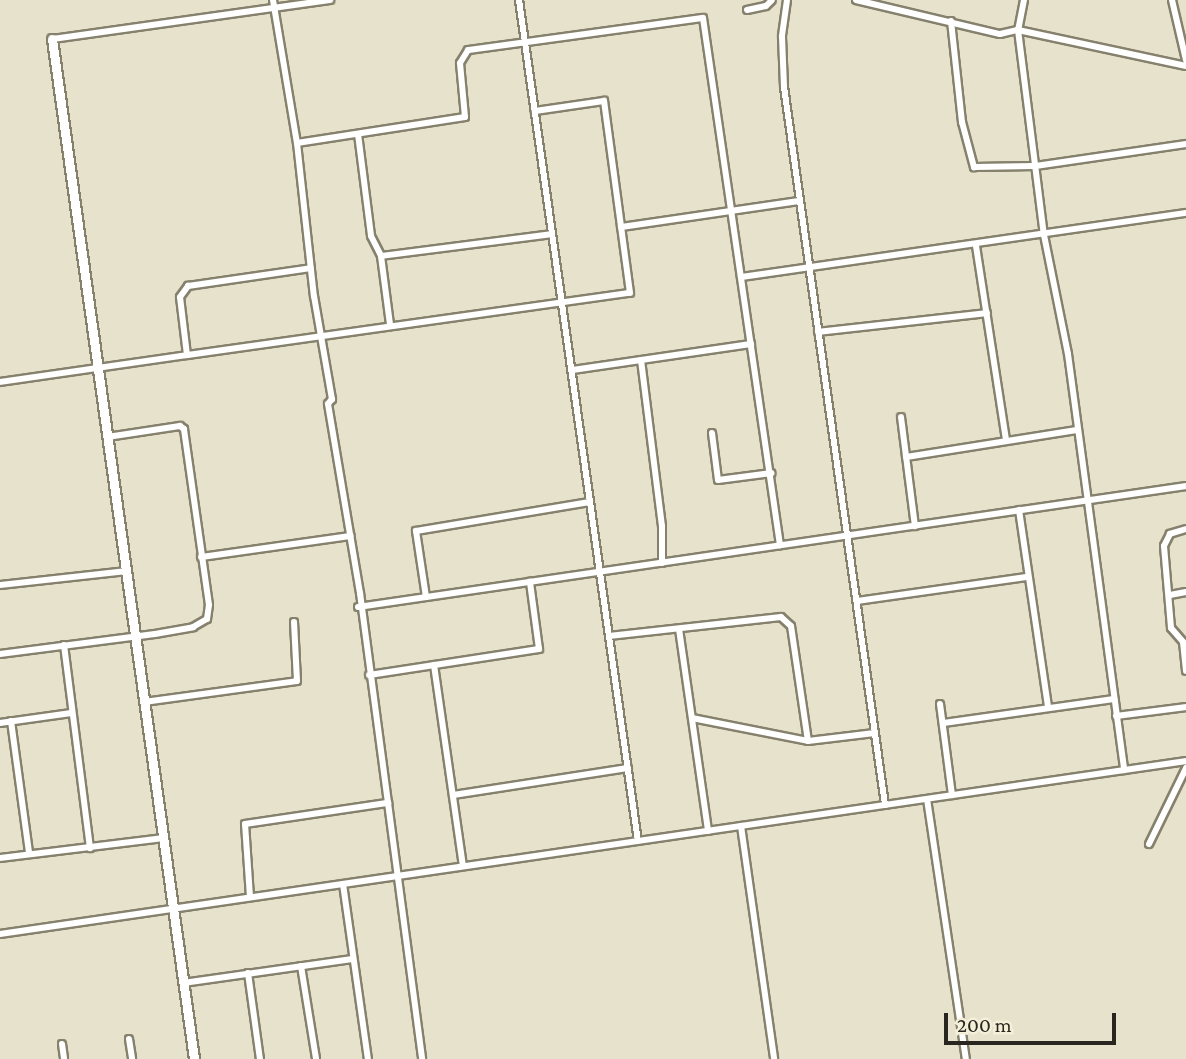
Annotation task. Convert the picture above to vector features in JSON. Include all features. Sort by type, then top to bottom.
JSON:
[{"type":"street","points":[[194,1059],[51,39],[274,4],[330,0]]},
{"type":"street","points":[[519,0],[638,841]]},
{"type":"street","points":[[747,10],[766,6],[772,0]]},
{"type":"street","points":[[787,0],[782,63],[808,267],[885,805]]},
{"type":"street","points":[[856,0],[1000,34],[1018,30],[1186,66]]},
{"type":"street","points":[[1024,0],[1018,30],[1035,166],[1044,235],[1068,354],[1124,770]]},
{"type":"street","points":[[1172,0],[1186,60]]},
{"type":"street","points":[[274,4],[297,143],[311,268],[351,536],[358,607],[388,803],[422,1059]]},
{"type":"street","points":[[297,143],[465,117],[460,63],[463,52],[703,18],[729,211],[772,473],[780,545]]},
{"type":"street","points":[[951,21],[962,122],[974,167],[1035,166],[1186,144]]},
{"type":"street","points":[[0,382],[390,324],[630,293],[604,101],[535,111]]},
{"type":"street","points":[[358,134],[371,236],[380,256],[390,324]]},
{"type":"street","points":[[621,227],[799,201]]},
{"type":"street","points":[[741,277],[976,246],[1186,213]]},
{"type":"street","points":[[380,256],[552,234]]},
{"type":"street","points":[[976,246],[1006,439]]},
{"type":"street","points":[[187,355],[180,298],[188,286],[311,268]]},
{"type":"street","points":[[818,332],[987,313]]},
{"type":"street","points":[[572,370],[751,344]]},
{"type":"street","points":[[641,360],[662,526],[662,563]]},
{"type":"street","points":[[901,417],[915,526]]},
{"type":"street","points":[[0,654],[193,627],[207,619],[209,605],[184,429],[180,426],[107,437]]},
{"type":"street","points":[[906,457],[1006,439],[1077,430]]},
{"type":"street","points":[[712,433],[718,480],[772,473]]},
{"type":"street","points":[[358,607],[1186,486]]},
{"type":"street","points":[[426,597],[416,530],[590,502]]},
{"type":"street","points":[[1019,510],[1026,577],[1048,707]]},
{"type":"street","points":[[1186,529],[1170,534],[1164,546],[1171,628],[1183,642],[1186,671]]},
{"type":"street","points":[[201,557],[351,536]]},
{"type":"street","points":[[0,585],[126,571]]},
{"type":"street","points":[[857,601],[1026,577]]},
{"type":"street","points":[[369,674],[539,649],[530,582]]},
{"type":"street","points":[[1170,595],[1186,592]]},
{"type":"street","points":[[609,636],[772,615],[789,622],[808,741]]},
{"type":"street","points":[[144,702],[295,682],[299,675],[294,622]]},
{"type":"street","points":[[679,629],[708,831]]},
{"type":"street","points":[[64,645],[90,848]]},
{"type":"street","points":[[434,664],[463,866]]},
{"type":"street","points":[[943,723],[1114,699]]},
{"type":"street","points":[[940,704],[952,795]]},
{"type":"street","points":[[1116,716],[1185,705]]},
{"type":"street","points":[[0,723],[71,713]]},
{"type":"street","points":[[692,718],[808,741],[875,733]]},
{"type":"street","points":[[11,721],[29,853]]},
{"type":"street","points":[[0,934],[1186,761]]},
{"type":"street","points":[[453,795],[628,768]]},
{"type":"street","points":[[1149,844],[1186,768]]},
{"type":"street","points":[[927,799],[966,1059]]},
{"type":"street","points":[[250,897],[245,824],[388,803]]},
{"type":"street","points":[[741,826],[774,1059]]},
{"type":"street","points":[[0,858],[163,838]]},
{"type":"street","points":[[342,884],[368,1059]]},
{"type":"street","points":[[183,983],[352,959]]},
{"type":"street","points":[[301,966],[316,1059]]},
{"type":"street","points":[[247,973],[260,1059]]},
{"type":"street","points":[[130,1039],[132,1059]]},
{"type":"street","points":[[62,1044],[64,1059]]}]
